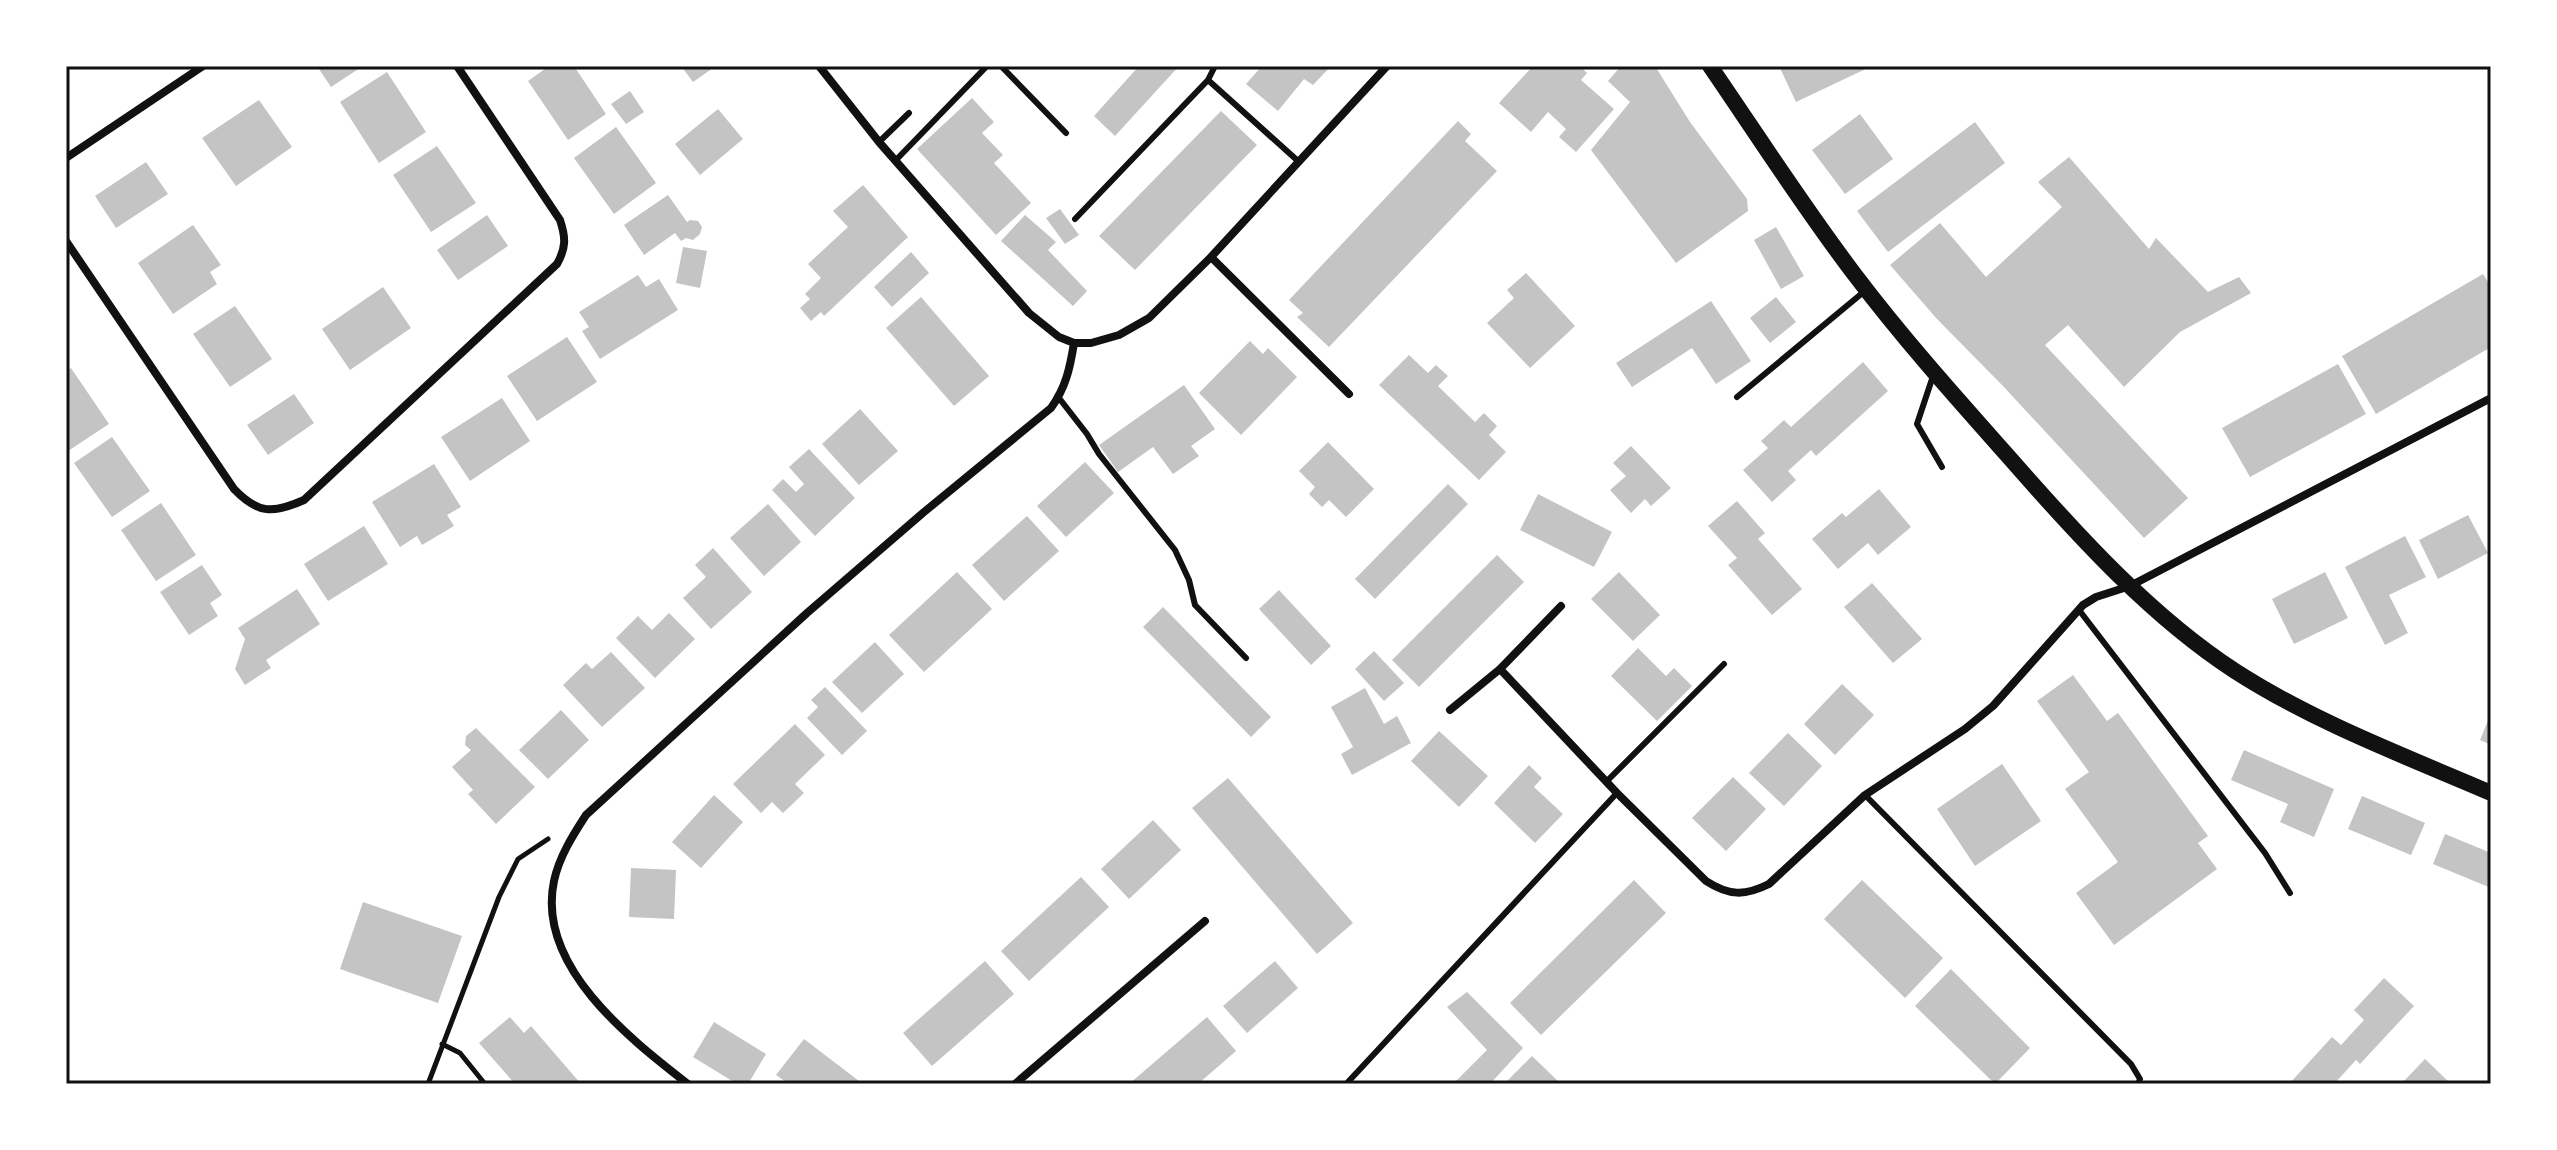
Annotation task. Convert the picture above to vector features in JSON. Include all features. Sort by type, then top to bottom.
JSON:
[{"type":"main road","points":[[1710,66],[1866,290],[1934,373],[2054,509],[2130,586],[2191,638],[2234,670],[2283,700],[2491,793]]},
{"type":"street","points":[[66,158],[203,66]]},
{"type":"street","points":[[66,241],[234,489],[246,502],[263,510],[284,509],[304,500],[557,264],[565,251],[565,235],[560,220],[457,66]]},
{"type":"street","points":[[819,66],[879,142],[1029,313],[1059,337],[1074,343],[1091,343],[1133,328],[1149,318],[1211,257],[1387,66]]},
{"type":"street","points":[[1211,257],[1349,394]]},
{"type":"street","points":[[688,1084],[602,1007],[569,965],[559,946],[552,902],[554,880],[562,857],[586,815],[807,613],[1051,408],[1059,398],[1070,371],[1074,343]]},
{"type":"street","points":[[1500,669],[1606,782],[1706,881],[1722,891],[1736,894],[1753,892],[1769,884],[1865,795],[1965,729],[1993,706],[2079,610],[2096,597],[2130,586],[2491,398]]},
{"type":"street","points":[[1450,710],[1500,669],[1561,606]]},
{"type":"street","points":[[1015,1084],[1205,921]]},
{"type":"lane","points":[[896,160],[987,66]]},
{"type":"lane","points":[[1001,66],[1066,133]]},
{"type":"lane","points":[[1075,219],[1208,80],[1215,66]]},
{"type":"lane","points":[[1208,80],[1298,161]]},
{"type":"lane","points":[[879,142],[909,113]]},
{"type":"lane","points":[[1737,397],[1866,290]]},
{"type":"lane","points":[[1934,373],[1917,424],[1942,467]]},
{"type":"lane","points":[[1059,398],[1175,550],[1189,580],[1195,605],[1246,658]]},
{"type":"lane","points":[[2079,610],[2265,853],[2290,893]]},
{"type":"lane","points":[[1606,782],[1724,664]]},
{"type":"lane","points":[[1350,1084],[1348,1082],[1617,793]]},
{"type":"lane","points":[[1865,795],[2131,1064],[2140,1079],[2138,1084]]},
{"type":"path","points":[[428,1084],[499,897],[518,859],[586,815]]},
{"type":"path","points":[[442,1044],[460,1053],[485,1084]]},
{"type":"building","points":[[317,66],[363,66],[331,87]]},
{"type":"building","points":[[549,66],[574,66],[606,114],[568,140],[528,81]]},
{"type":"building","points":[[681,66],[716,66],[693,82]]},
{"type":"building","points":[[1139,66],[1179,66],[1115,136],[1094,116]]},
{"type":"building","points":[[1262,66],[1331,66],[1313,85],[1304,79],[1278,111],[1246,84]]},
{"type":"building","points":[[1533,66],[1580,66],[1587,73],[1581,80],[1614,109],[1576,152],[1559,137],[1566,129],[1548,112],[1531,132],[1499,103]]},
{"type":"building","points":[[1621,66],[1655,66],[1690,122],[1747,199],[1748,211],[1676,263],[1591,150],[1630,102],[1608,81]]},
{"type":"building","points":[[1779,66],[1872,66],[1796,102]]},
{"type":"building","points":[[387,72],[426,132],[379,163],[340,102]]},
{"type":"building","points":[[630,91],[644,112],[626,124],[611,104]]},
{"type":"building","points":[[972,98],[994,122],[982,133],[1003,155],[994,163],[1031,203],[996,235],[917,149]]},
{"type":"building","points":[[259,100],[292,147],[236,186],[202,138]]},
{"type":"building","points":[[718,109],[743,139],[700,175],[675,144]]},
{"type":"building","points":[[1221,111],[1257,145],[1135,270],[1099,236]]},
{"type":"building","points":[[1860,114],[1893,159],[1845,194],[1812,150]]},
{"type":"building","points":[[1458,121],[1471,134],[1465,141],[1497,171],[1329,347],[1297,317],[1303,313],[1289,300]]},
{"type":"building","points":[[1975,122],[2005,163],[1888,252],[1857,211]]},
{"type":"building","points":[[616,127],[656,183],[614,214],[574,158]]},
{"type":"building","points":[[437,146],[476,203],[431,232],[393,175]]},
{"type":"building","points":[[2069,157],[2149,249],[2156,238],[2208,292],[2239,277],[2251,293],[2180,332],[2124,387],[2068,325],[2045,345],[2188,498],[2144,538],[1890,265],[1940,223],[1986,277],[2062,207],[2038,182]]},
{"type":"building","points":[[146,162],[168,194],[116,228],[95,196]]},
{"type":"building","points":[[863,185],[908,237],[824,316],[821,312],[811,321],[800,308],[810,299],[805,294],[821,278],[808,264],[848,227],[833,211]]},
{"type":"building","points":[[668,195],[687,222],[698,221],[702,227],[700,234],[693,240],[686,238],[681,241],[675,233],[644,255],[624,225]]},
{"type":"building","points":[[1060,209],[1079,235],[1065,244],[1046,218]]},
{"type":"building","points":[[487,215],[508,246],[458,280],[437,250]]},
{"type":"building","points":[[1025,215],[1056,242],[1048,250],[1087,291],[1073,306],[1001,241]]},
{"type":"building","points":[[193,225],[221,265],[210,272],[217,284],[173,314],[138,263]]},
{"type":"building","points":[[1776,227],[1804,276],[1781,289],[1754,240]]},
{"type":"building","points":[[683,247],[707,251],[700,288],[676,283]]},
{"type":"building","points":[[911,252],[929,273],[892,307],[874,287]]},
{"type":"building","points":[[1526,273],[1575,326],[1530,368],[1487,323],[1514,298],[1507,290]]},
{"type":"building","points":[[2483,274],[2491,287],[2491,347],[2376,414],[2342,356]]},
{"type":"building","points":[[638,275],[646,287],[659,279],[678,310],[600,359],[582,331],[589,327],[579,312]]},
{"type":"building","points":[[383,287],[411,328],[350,370],[322,329]]},
{"type":"building","points":[[921,297],[989,376],[954,406],[886,328]]},
{"type":"building","points":[[1776,297],[1796,322],[1770,343],[1750,318]]},
{"type":"building","points":[[1711,301],[1751,361],[1716,384],[1692,348],[1632,387],[1616,363]]},
{"type":"building","points":[[235,306],[272,359],[230,387],[193,334]]},
{"type":"building","points":[[567,337],[597,382],[537,421],[507,376]]},
{"type":"building","points":[[1250,341],[1263,354],[1268,348],[1297,377],[1241,435],[1199,393]]},
{"type":"building","points":[[1409,355],[1428,373],[1436,365],[1448,376],[1438,386],[1475,422],[1484,413],[1497,426],[1489,435],[1506,452],[1479,480],[1379,385]]},
{"type":"building","points":[[1863,362],[1888,391],[1816,456],[1811,450],[1788,471],[1796,480],[1772,502],[1743,470],[1768,448],[1761,441],[1784,420],[1791,427]]},
{"type":"building","points":[[2338,364],[2366,414],[2250,477],[2222,428]]},
{"type":"building","points":[[71,368],[109,424],[68,451],[66,371]]},
{"type":"building","points":[[1184,385],[1215,429],[1191,446],[1199,456],[1173,474],[1153,447],[1118,472],[1099,445]]},
{"type":"building","points":[[294,394],[314,423],[268,455],[247,425]]},
{"type":"building","points":[[502,398],[530,441],[470,481],[441,437]]},
{"type":"building","points":[[860,409],[898,451],[859,485],[822,444]]},
{"type":"building","points":[[112,437],[150,491],[112,517],[74,463]]},
{"type":"building","points":[[1328,442],[1374,489],[1346,517],[1329,500],[1322,507],[1309,494],[1315,487],[1299,471]]},
{"type":"building","points":[[1631,446],[1671,488],[1651,506],[1645,499],[1631,513],[1610,490],[1626,476],[1613,463]]},
{"type":"building","points":[[809,449],[855,498],[815,536],[772,490],[783,479],[796,492],[804,484],[789,467]]},
{"type":"building","points":[[1085,462],[1114,493],[1066,537],[1037,506]]},
{"type":"building","points":[[434,464],[461,507],[447,515],[454,526],[422,545],[417,536],[400,547],[372,502]]},
{"type":"building","points":[[1448,484],[1468,504],[1375,599],[1355,579]]},
{"type":"building","points":[[1879,489],[1911,527],[1878,555],[1868,543],[1838,569],[1812,539],[1842,513],[1846,517]]},
{"type":"building","points":[[1538,494],[1612,532],[1594,567],[1520,530]]},
{"type":"building","points":[[1737,501],[1765,533],[1758,539],[1802,589],[1772,615],[1728,565],[1737,558],[1708,526]]},
{"type":"building","points":[[161,503],[196,555],[156,581],[121,530]]},
{"type":"building","points":[[768,504],[801,542],[764,576],[730,538]]},
{"type":"building","points":[[2468,515],[2488,553],[2438,579],[2419,540]]},
{"type":"building","points":[[1027,516],[1059,551],[1004,601],[972,565]]},
{"type":"building","points":[[364,526],[388,564],[328,601],[304,564]]},
{"type":"building","points":[[2405,536],[2426,577],[2389,595],[2408,633],[2385,645],[2345,567]]},
{"type":"building","points":[[713,548],[752,592],[711,629],[683,598],[706,577],[695,565]]},
{"type":"building","points":[[1497,555],[1524,582],[1419,687],[1392,660]]},
{"type":"building","points":[[202,565],[222,595],[210,603],[218,616],[189,635],[160,592]]},
{"type":"building","points":[[957,572],[992,609],[924,672],[889,635]]},
{"type":"building","points":[[1619,572],[1660,615],[1633,641],[1591,599]]},
{"type":"building","points":[[2325,572],[2348,618],[2294,644],[2272,599]]},
{"type":"building","points":[[1872,583],[1922,639],[1893,663],[1844,607]]},
{"type":"building","points":[[297,589],[320,624],[266,660],[271,668],[245,685],[235,669],[245,639],[238,628]]},
{"type":"building","points":[[1279,590],[1331,646],[1311,665],[1259,609]]},
{"type":"building","points":[[1163,607],[1271,717],[1251,737],[1143,627]]},
{"type":"building","points":[[669,613],[695,639],[655,678],[616,638],[638,616],[652,630]]},
{"type":"building","points":[[875,642],[904,674],[862,713],[832,682]]},
{"type":"building","points":[[1638,648],[1666,676],[1674,668],[1692,686],[1657,721],[1611,676]]},
{"type":"building","points":[[1374,651],[1404,683],[1384,701],[1355,669]]},
{"type":"building","points":[[611,652],[645,688],[602,727],[563,685],[586,663],[592,669]]},
{"type":"building","points":[[2073,675],[2107,721],[2118,713],[2208,836],[2198,843],[2217,869],[2114,945],[2076,893],[2118,862],[2065,789],[2089,772],[2037,701]]},
{"type":"building","points":[[1842,684],[1874,715],[1835,755],[1804,724]]},
{"type":"building","points":[[825,687],[867,731],[842,755],[807,718],[818,707],[811,700]]},
{"type":"building","points":[[1365,688],[1384,724],[1397,716],[1411,743],[1352,775],[1341,754],[1353,747],[1331,707]]},
{"type":"building","points":[[561,710],[589,740],[548,779],[519,750]]},
{"type":"building","points":[[2491,713],[2491,745],[2480,740]]},
{"type":"building","points":[[795,724],[825,755],[795,784],[804,793],[783,813],[772,802],[761,813],[733,784]]},
{"type":"building","points":[[476,728],[535,787],[496,824],[468,794],[473,790],[452,767],[471,750],[465,745],[466,736]]},
{"type":"building","points":[[1439,731],[1488,776],[1459,807],[1411,761]]},
{"type":"building","points":[[1788,733],[1822,766],[1784,806],[1749,773]]},
{"type":"building","points":[[2244,750],[2334,789],[2314,837],[2280,822],[2288,804],[2231,780]]},
{"type":"building","points":[[2002,764],[2041,821],[1975,866],[1937,809]]},
{"type":"building","points":[[1529,765],[1542,778],[1534,787],[1563,814],[1535,843],[1494,803]]},
{"type":"building","points":[[1733,777],[1766,809],[1726,851],[1692,818]]},
{"type":"building","points":[[1228,778],[1353,923],[1317,954],[1192,808]]},
{"type":"building","points":[[714,795],[743,822],[701,868],[672,842]]},
{"type":"building","points":[[2362,796],[2425,823],[2411,855],[2348,829]]},
{"type":"building","points":[[1153,820],[1181,850],[1129,899],[1101,869]]},
{"type":"building","points":[[2445,834],[2491,853],[2491,888],[2433,864]]},
{"type":"building","points":[[631,868],[676,870],[674,919],[629,917]]},
{"type":"building","points":[[1081,877],[1109,907],[1029,981],[1001,951]]},
{"type":"building","points":[[1634,880],[1666,913],[1541,1035],[1510,1003]]},
{"type":"building","points":[[1862,880],[1943,958],[1905,998],[1824,919]]},
{"type":"building","points":[[363,902],[462,936],[438,1003],[340,969]]},
{"type":"building","points":[[985,961],[1014,994],[932,1066],[903,1033]]},
{"type":"building","points":[[1275,961],[1298,988],[1247,1033],[1223,1006]]},
{"type":"building","points":[[1951,969],[2030,1048],[1995,1084],[1915,1006]]},
{"type":"building","points":[[2384,978],[2414,1006],[2360,1064],[2356,1060],[2334,1084],[2289,1084],[2332,1037],[2341,1045],[2364,1020],[2354,1010]]},
{"type":"building","points":[[1467,992],[1523,1048],[1490,1084],[1453,1084],[1487,1050],[1447,1007]]},
{"type":"building","points":[[510,1017],[524,1033],[531,1026],[581,1084],[515,1084],[479,1043]]},
{"type":"building","points":[[1207,1017],[1236,1051],[1198,1084],[1129,1084]]},
{"type":"building","points":[[714,1022],[766,1054],[748,1084],[737,1084],[693,1057]]},
{"type":"building","points":[[804,1039],[863,1084],[789,1084],[776,1075]]},
{"type":"building","points":[[1532,1056],[1561,1084],[1504,1084]]},
{"type":"building","points":[[2425,1059],[2451,1084],[2407,1084],[2404,1081]]}]
